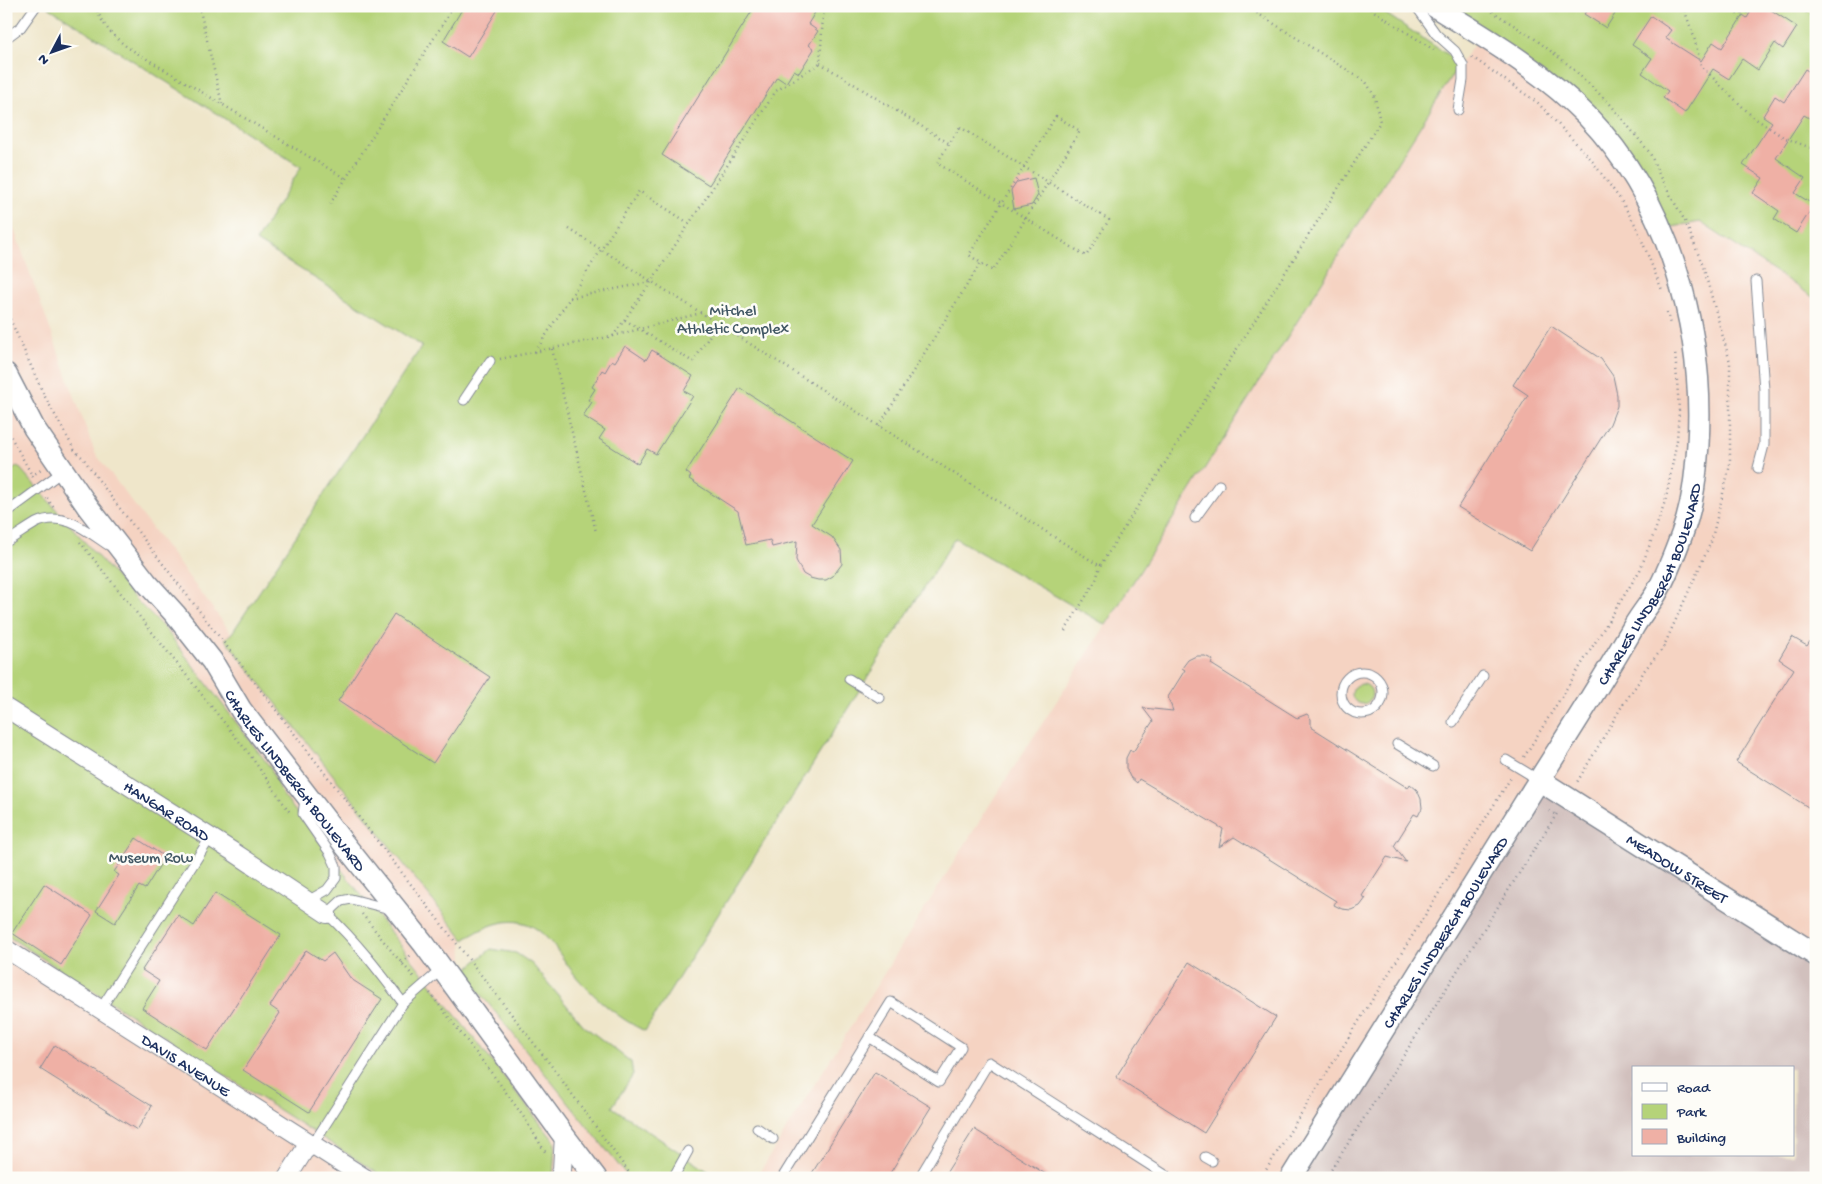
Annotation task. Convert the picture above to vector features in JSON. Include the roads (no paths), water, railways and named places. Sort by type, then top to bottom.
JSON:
[{"type":"street","name":"CHARLES LINDBERGH BOULEVARD","points":[[1291,1178],[1539,780],[1600,686],[1639,618],[1654,596],[1668,570],[1684,529],[1696,476],[1698,391],[1691,328],[1667,242],[1639,184],[1612,146],[1588,117],[1558,89],[1505,50],[1434,6]]},
{"type":"street","name":"CHARLES LINDBERGH BOULEVARD","points":[[6,374],[34,428],[88,507],[146,582],[175,614],[212,661],[241,710],[306,796],[442,968],[596,1178]]},
{"type":"street","name":"HANGAR ROAD","points":[[6,708],[327,914]]},
{"type":"street","name":"MEADOW STREET","points":[[1539,780],[1562,807],[1816,955]]},
{"type":"street","name":"DAVIS AVENUE","points":[[6,949],[366,1178]]},
{"type":"street","points":[[560,1174],[564,1136]]},
{"type":"street","points":[[287,1178],[304,1152],[313,1144]]},
{"type":"lane","points":[[6,38],[21,27],[36,6]]},
{"type":"lane","points":[[1416,6],[1436,34],[1455,51],[1463,65],[1463,80],[1458,110]]},
{"type":"lane","points":[[1756,281],[1764,390],[1764,445],[1758,468]]},
{"type":"lane","points":[[464,400],[490,361]]},
{"type":"lane","points":[[6,513],[64,471]]},
{"type":"lane","points":[[1195,518],[1219,484]]},
{"type":"lane","points":[[6,542],[38,522],[59,518],[76,524],[126,557]]},
{"type":"lane","points":[[1366,673],[1378,679],[1383,692],[1382,699],[1375,710],[1362,714],[1349,710],[1341,698],[1341,691],[1347,679],[1352,675],[1366,673]]},
{"type":"lane","points":[[1452,722],[1483,676]]},
{"type":"lane","points":[[849,678],[880,698]]},
{"type":"lane","points":[[1397,744],[1433,766]]},
{"type":"lane","points":[[1506,760],[1539,780]]},
{"type":"lane","points":[[306,796],[302,814],[330,853],[336,866],[336,878],[327,890],[306,902]]},
{"type":"lane","points":[[100,1010],[210,838]]},
{"type":"lane","points":[[396,910],[352,898],[341,901],[327,914],[347,933],[402,1003]]},
{"type":"lane","points":[[313,1144],[402,1003],[442,968]]},
{"type":"lane","points":[[782,1178],[869,1037],[891,1002],[961,1047],[939,1082],[869,1037]]},
{"type":"lane","points":[[919,1178],[989,1062],[1170,1178]]},
{"type":"lane","points":[[757,1128],[774,1138]]},
{"type":"lane","points":[[673,1178],[688,1151]]},
{"type":"park label","name":"Mitchel Athletic Complex","points":[[733,318]]},
{"type":"park label","name":"Museum Row","points":[[151,856]]}]
